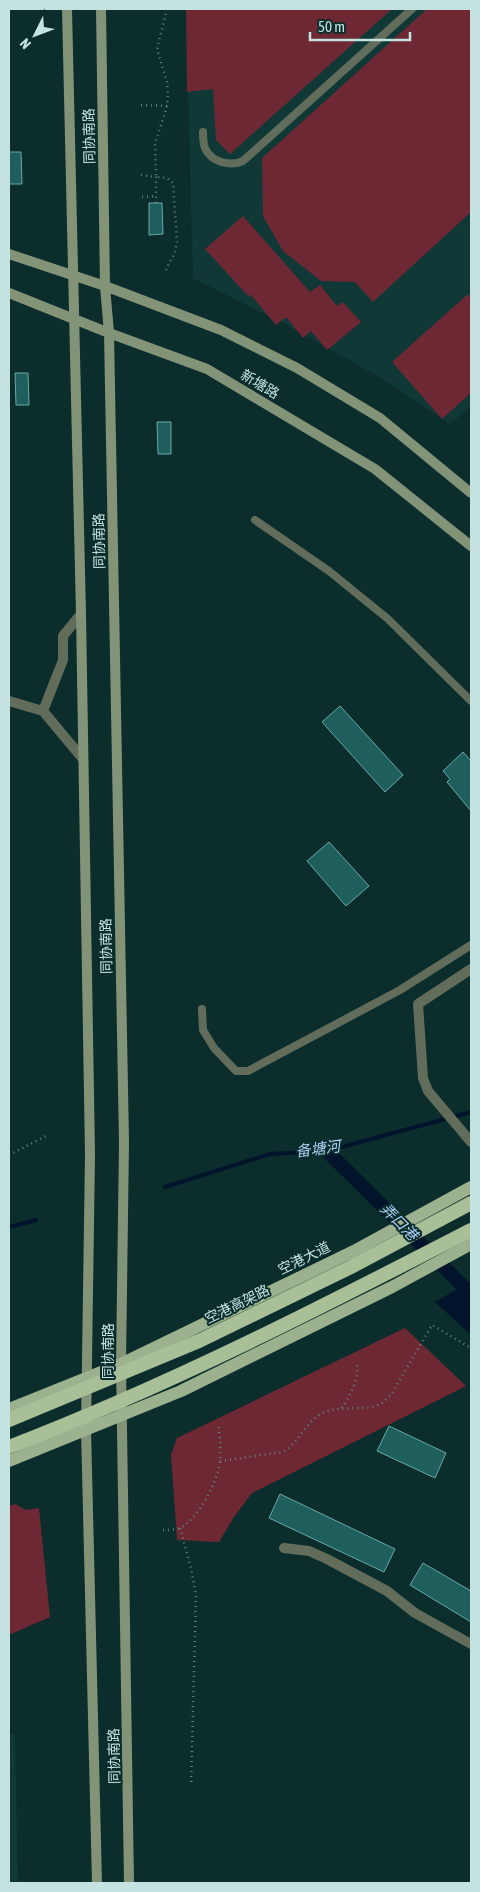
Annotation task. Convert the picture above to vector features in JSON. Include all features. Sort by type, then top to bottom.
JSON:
[{"type":"highway","name":"空港高架路","points":[[9,1420],[199,1340],[351,1267],[471,1203]]},
{"type":"highway","points":[[9,1447],[207,1363],[471,1230]]},
{"type":"main road","name":"同协南路","points":[[67,9],[81,614],[90,1154],[86,1429],[97,1883]]},
{"type":"main road","name":"同协南路","points":[[101,9],[105,286],[109,334],[124,1142],[121,1364],[129,1883]]},
{"type":"main road","points":[[9,254],[105,286],[221,330],[297,368],[380,418],[471,493]]},
{"type":"main road","name":"新塘路","points":[[9,294],[109,334],[207,369],[375,469],[471,546]]},
{"type":"main road","name":"空港大道","points":[[9,1409],[121,1364],[354,1251],[471,1187]]},
{"type":"main road","points":[[9,1461],[181,1391],[392,1287],[469,1246]]},
{"type":"street","points":[[43,711],[63,660],[63,636],[81,614]]},
{"type":"street","points":[[9,701],[43,711],[83,759]]},
{"type":"street","points":[[471,969],[418,1004],[423,1078],[428,1091],[471,1142]]},
{"type":"street","points":[[284,1548],[310,1551],[327,1559],[387,1591],[415,1613],[471,1644]]},
{"type":"lane","points":[[203,132],[205,148],[212,157],[224,163],[235,164],[243,161],[412,9]]},
{"type":"lane","points":[[256,520],[329,571],[388,619],[471,701]]},
{"type":"lane","points":[[202,1009],[203,1030],[214,1048],[236,1071],[248,1071],[400,990],[471,945]]},
{"type":"path","points":[[156,203],[155,144],[167,106],[168,95],[167,82],[158,49],[167,9]]},
{"type":"path","points":[[141,105],[167,106]]},
{"type":"path","points":[[141,175],[167,178],[174,183],[177,242],[175,252],[166,270]]},
{"type":"path","points":[[142,197],[156,196]]},
{"type":"path","points":[[9,1155],[46,1136]]},
{"type":"path","points":[[220,1461],[283,1452],[290,1448],[312,1421],[323,1413],[342,1408],[371,1406],[381,1403],[391,1395],[432,1325],[471,1348]]},
{"type":"path","points":[[342,1408],[351,1392],[358,1372],[357,1365]]},
{"type":"path","points":[[163,1530],[180,1528],[193,1517],[215,1480],[220,1461],[218,1425]]},
{"type":"path","points":[[180,1528],[192,1568],[196,1596],[192,1786]]},
{"type":"shaded area","points":[[186,9],[471,9],[471,406],[450,424],[381,378],[283,323],[193,278]]},
{"type":"shaded area","points":[[186,9],[392,9],[230,154],[216,140],[213,89],[187,92]]},
{"type":"shaded area","points":[[427,9],[471,9],[471,212],[373,302],[355,282],[321,281],[283,251],[263,216],[262,158]]},
{"type":"shaded area","points":[[243,216],[310,292],[320,285],[337,306],[343,302],[361,322],[327,350],[311,331],[303,338],[286,317],[276,325],[250,294],[249,297],[205,249]]},
{"type":"shaded area","points":[[468,294],[471,298],[471,393],[442,419],[392,362]]},
{"type":"shaded area","points":[[471,1281],[471,1335],[435,1302]]},
{"type":"shaded area","points":[[405,1328],[466,1386],[252,1493],[234,1517],[219,1542],[177,1540],[171,1455],[177,1438]]},
{"type":"shaded area","points":[[15,1504],[26,1510],[39,1508],[50,1617],[9,1635],[9,1506]]},
{"type":"shaded area","points":[[15,1733],[18,1883],[9,1883],[9,1734]]},
{"type":"building","points":[[9,152],[21,152],[22,184],[9,184]]},
{"type":"building","points":[[149,203],[162,203],[163,234],[149,235]]},
{"type":"building","points":[[15,373],[28,373],[29,405],[16,405]]},
{"type":"building","points":[[157,422],[171,422],[171,454],[158,454]]},
{"type":"building","points":[[340,706],[403,775],[385,792],[322,722]]},
{"type":"building","points":[[463,752],[471,761],[471,811],[447,782],[450,779],[443,771]]},
{"type":"building","points":[[329,842],[369,886],[346,906],[307,861]]},
{"type":"building","points":[[389,1426],[446,1453],[435,1478],[377,1451]]},
{"type":"building","points":[[280,1494],[395,1549],[384,1572],[269,1518]]},
{"type":"building","points":[[423,1563],[471,1591],[471,1622],[410,1585]]},
{"type":"waterway","name":"备塘河","points":[[165,1187],[270,1154],[327,1151],[471,1112]]},
{"type":"waterway","name":"弄口港","points":[[327,1151],[471,1294]]},
{"type":"waterway","name":"备塘河","points":[[9,1227],[36,1220]]}]
